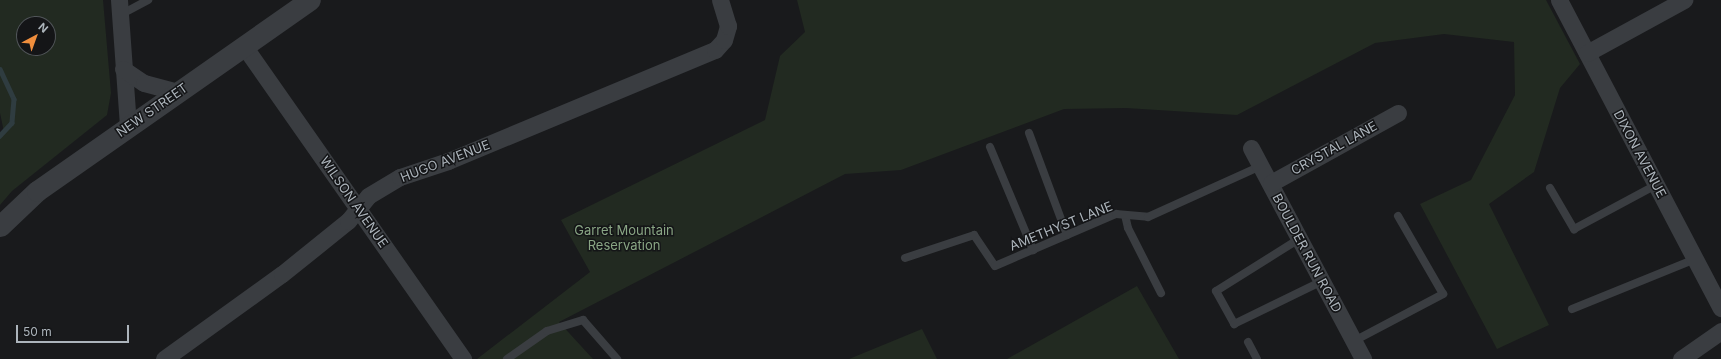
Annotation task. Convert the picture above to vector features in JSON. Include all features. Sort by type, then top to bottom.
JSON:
[{"type":"street","name":"NEW STREET","points":[[0,226],[37,191],[310,0]]},
{"type":"street","name":"HUGO AVENUE","points":[[164,359],[282,274],[348,221],[368,196],[400,177],[448,161],[707,55],[720,46],[728,26],[720,0]]},
{"type":"street","name":"DIXON AVENUE","points":[[1559,0],[1721,308]]},
{"type":"street","points":[[1587,53],[1684,0]]},
{"type":"street","points":[[119,7],[128,127]]},
{"type":"street","name":"WILSON AVENUE","points":[[244,46],[463,359]]},
{"type":"street","points":[[123,69],[144,83],[178,92]]},
{"type":"street","name":"CRYSTAL LANE","points":[[1271,183],[1398,113]]},
{"type":"street","name":"BOULDER RUN ROAD","points":[[1251,148],[1271,183],[1363,359]]},
{"type":"street","points":[[1681,359],[1721,331]]},
{"type":"lane","points":[[119,7],[148,0]]},
{"type":"lane","points":[[1029,133],[1067,235]]},
{"type":"lane","points":[[990,147],[1033,250]]},
{"type":"lane","name":"AMETHYST LANE","points":[[905,258],[974,235],[995,266],[1116,214],[1148,217],[1261,166]]},
{"type":"lane","points":[[1550,188],[1574,229],[1656,185]]},
{"type":"lane","points":[[1125,215],[1128,228],[1161,293]]},
{"type":"lane","points":[[1354,341],[1443,294],[1398,216]]},
{"type":"lane","points":[[1299,239],[1216,291],[1234,324],[1322,281]]},
{"type":"lane","points":[[1572,310],[1695,259]]},
{"type":"lane","points":[[507,359],[547,331],[583,320],[617,359]]},
{"type":"lane","points":[[1248,342],[1257,359]]},
{"type":"green space","points":[[0,0],[103,0],[111,93],[107,115],[12,191],[0,205],[0,136],[4,132],[0,113]]},
{"type":"green space","name":"Garret Mountain Reservation","points":[[797,0],[1546,0],[1580,64],[1560,88],[1534,172],[1489,204],[1549,325],[1497,349],[1420,204],[1471,180],[1515,95],[1514,42],[1444,34],[1375,43],[1237,115],[1126,108],[1064,109],[901,170],[845,174],[559,322],[593,359],[477,359],[590,272],[561,220],[765,120],[780,56],[805,32]]},
{"type":"green space","points":[[1137,286],[1179,359],[1007,359]]},
{"type":"green space","points":[[922,329],[937,359],[849,359]]},
{"type":"waterway","points":[[0,69],[14,99],[12,123],[0,136]]}]
